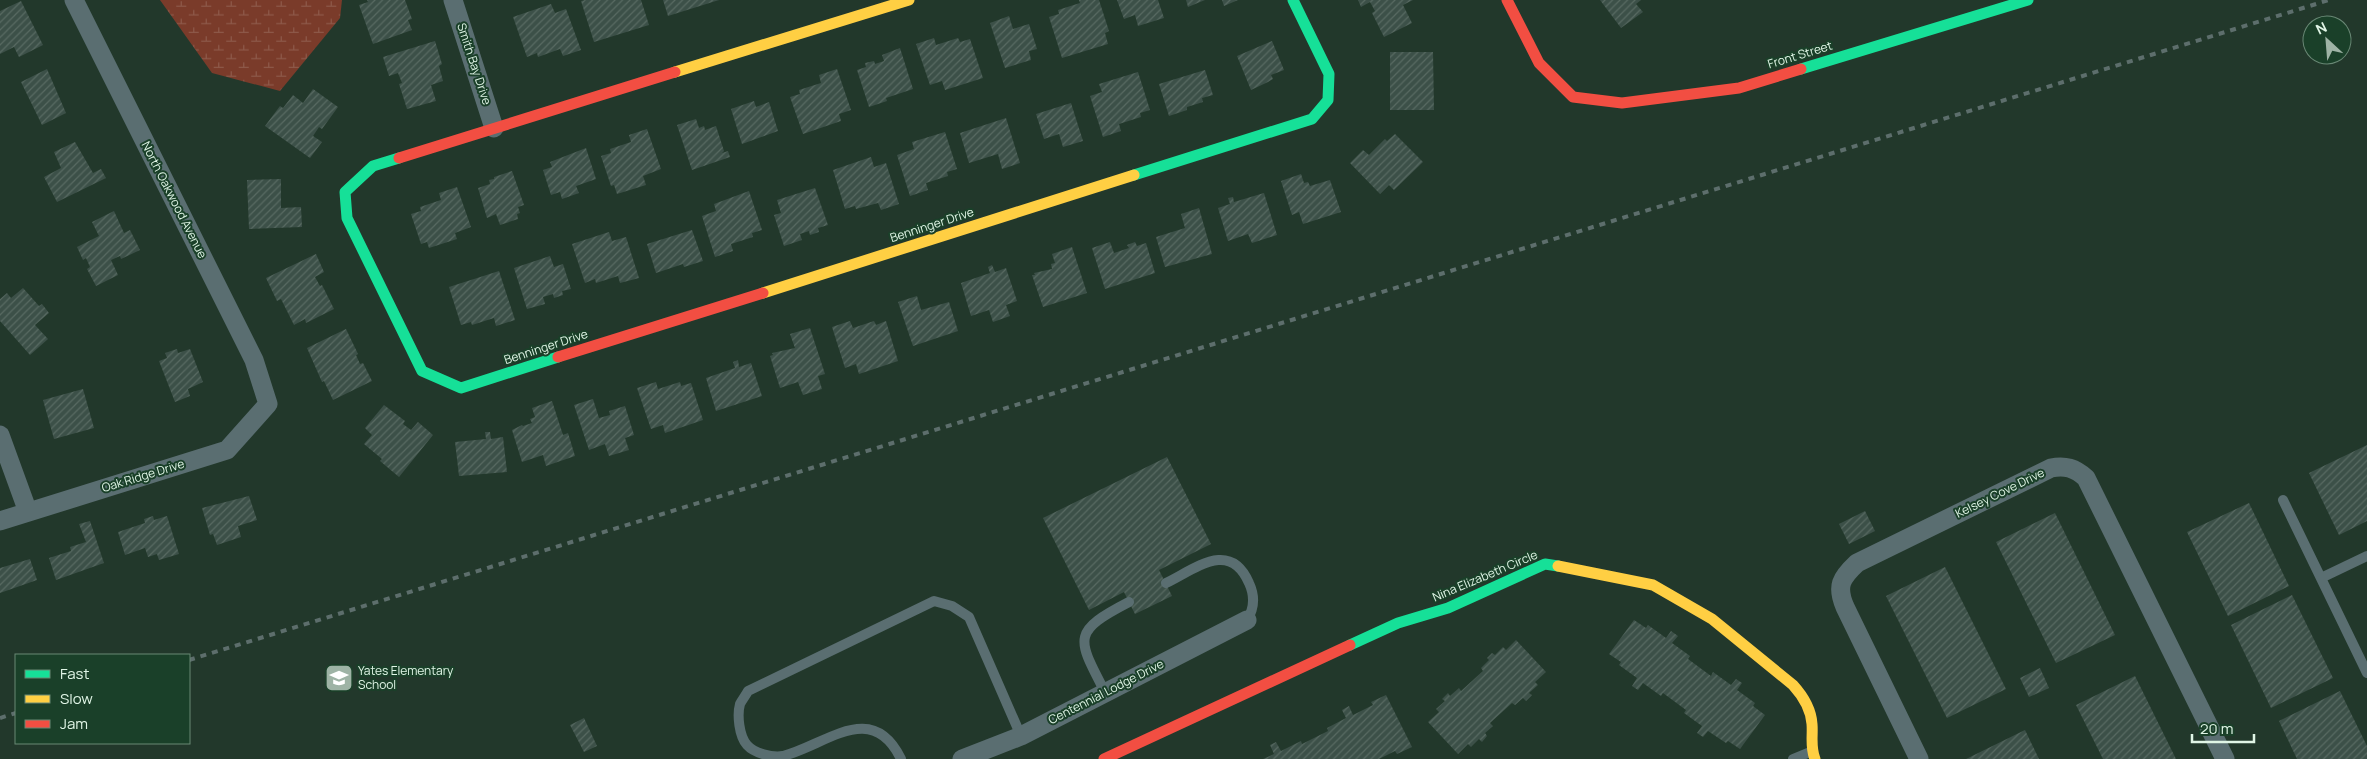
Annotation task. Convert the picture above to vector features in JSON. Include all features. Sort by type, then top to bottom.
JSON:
[{"type":"street","name":"North Oakwood Avenue","points":[[74,0],[254,360],[268,404]]},
{"type":"street","name":"Smith Bay Drive","points":[[453,0],[494,128]]},
{"type":"street","name":"Benninger Drive","points":[[910,0],[372,166],[345,192],[348,218],[422,371],[461,388],[1312,119],[1328,100],[1330,74],[1292,0]]},
{"type":"street","name":"Front Street","points":[[1507,0],[1539,63],[1573,97],[1622,103],[1738,88],[2028,0]]},
{"type":"street","name":"Oak Ridge Drive","points":[[0,520],[227,450],[268,404]]},
{"type":"street","points":[[0,436],[28,512]]},
{"type":"street","name":"Kelsey Cove Drive","points":[[1919,759],[1845,608],[1840,596],[1840,584],[1846,574],[1857,563],[2051,468],[2061,466],[2079,471],[2086,478],[2225,759]]},
{"type":"street","name":"Nina Elizabeth Circle","points":[[1104,759],[1398,623],[1448,608],[1545,564],[1653,585],[1712,619],[1793,684],[1802,695],[1809,711],[1812,726],[1813,755]]},
{"type":"street","name":"Centennial Lodge Drive","points":[[962,759],[1021,736],[1248,620]]},
{"type":"lane","points":[[2283,500],[2367,673]]},
{"type":"lane","points":[[2321,578],[2367,556]]},
{"type":"lane","points":[[1166,583],[1210,562],[1220,559],[1230,560],[1244,574],[1252,594],[1252,612],[1248,620]]},
{"type":"lane","points":[[902,759],[894,743],[882,732],[861,729],[832,736],[781,756],[762,754],[747,745],[739,723],[740,704],[748,691],[934,601],[952,606],[969,617],[1021,736]]},
{"type":"lane","points":[[1105,692],[1085,653],[1084,641],[1088,628],[1094,622],[1129,602]]},
{"type":"lane","points":[[1793,759],[1813,755]]},
{"type":"green space","points":[[160,0],[342,0],[340,18],[280,91],[212,73]]},
{"type":"building","points":[[367,0],[405,0],[412,19],[408,20],[412,30],[373,44],[359,5],[368,2]]},
{"type":"building","points":[[641,0],[649,25],[594,42],[581,1]]},
{"type":"building","points":[[663,0],[719,0],[668,16]]},
{"type":"building","points":[[1079,0],[1099,0],[1109,31],[1105,33],[1108,44],[1062,58],[1049,17],[1059,14],[1058,10],[1080,3]]},
{"type":"building","points":[[1117,0],[1158,0],[1164,18],[1138,26],[1135,15],[1124,19]]},
{"type":"building","points":[[1186,0],[1205,0],[1188,7]]},
{"type":"building","points":[[1222,0],[1238,0],[1224,6]]},
{"type":"building","points":[[1358,0],[1413,0],[1403,5],[1412,23],[1384,37],[1372,13],[1375,11],[1370,2],[1361,7]]},
{"type":"building","points":[[1600,0],[1641,0],[1636,4],[1643,12],[1621,28]]},
{"type":"building","points":[[21,1],[43,45],[19,57],[14,47],[0,54],[0,11]]},
{"type":"building","points":[[551,4],[555,13],[566,9],[581,50],[563,56],[560,49],[538,57],[537,53],[527,57],[513,17]]},
{"type":"building","points":[[1009,16],[1013,29],[1029,24],[1037,49],[1029,51],[1031,60],[1005,68],[990,23]]},
{"type":"building","points":[[934,38],[936,45],[958,38],[960,42],[970,39],[983,78],[945,90],[942,81],[930,85],[916,44]]},
{"type":"building","points":[[435,41],[442,64],[439,66],[443,81],[431,85],[436,101],[407,109],[399,84],[402,83],[398,73],[389,76],[383,57]]},
{"type":"building","points":[[1272,41],[1284,70],[1271,75],[1273,79],[1251,90],[1237,56]]},
{"type":"building","points":[[900,48],[913,89],[886,98],[887,101],[869,107],[857,70],[866,67],[865,63],[874,61],[875,64],[884,61],[882,55]]},
{"type":"building","points":[[1390,52],[1433,52],[1434,110],[1390,110]]},
{"type":"building","points":[[47,69],[66,113],[42,125],[21,82]]},
{"type":"building","points":[[837,69],[851,110],[839,114],[841,121],[803,134],[790,97],[800,94],[799,90],[821,83],[819,75]]},
{"type":"building","points":[[1205,70],[1213,95],[1202,98],[1203,102],[1187,107],[1187,110],[1169,116],[1159,84]]},
{"type":"building","points":[[1138,72],[1150,110],[1140,113],[1141,117],[1119,124],[1121,131],[1103,137],[1090,96],[1102,92],[1099,84]]},
{"type":"building","points":[[313,89],[338,107],[322,129],[319,127],[313,136],[322,142],[310,158],[265,126],[280,106],[283,108],[293,95],[303,103]]},
{"type":"building","points":[[754,101],[756,107],[769,102],[778,131],[742,144],[731,109]]},
{"type":"building","points":[[1071,103],[1083,141],[1063,147],[1059,134],[1044,139],[1036,114]]},
{"type":"building","points":[[1006,118],[1020,163],[1002,169],[998,154],[969,163],[960,133]]},
{"type":"building","points":[[696,119],[699,128],[704,126],[705,130],[716,126],[724,151],[722,153],[728,151],[730,157],[692,170],[677,125]]},
{"type":"building","points":[[647,129],[661,169],[643,176],[646,185],[617,194],[614,185],[611,186],[601,156],[611,153],[610,149],[631,142],[629,135]]},
{"type":"building","points":[[945,132],[957,169],[947,172],[948,176],[926,183],[928,190],[910,196],[897,155],[914,149],[912,142]]},
{"type":"building","points":[[1395,134],[1423,162],[1394,190],[1389,185],[1380,194],[1350,163],[1363,150],[1369,155],[1385,139],[1387,141]]},
{"type":"building","points":[[75,142],[93,173],[101,169],[106,178],[57,202],[44,177],[61,168],[54,152]]},
{"type":"building","points":[[586,148],[596,179],[576,186],[579,193],[562,199],[560,192],[551,195],[543,170],[552,167],[550,162]]},
{"type":"building","points":[[871,157],[874,167],[886,163],[899,204],[881,210],[878,203],[856,209],[855,206],[845,209],[833,170]]},
{"type":"building","points":[[512,171],[524,205],[518,207],[520,213],[517,214],[518,219],[500,225],[496,214],[487,218],[478,188],[490,184],[489,180],[494,179],[494,177]]},
{"type":"building","points":[[1301,174],[1304,183],[1308,182],[1310,186],[1330,180],[1341,212],[1303,224],[1299,212],[1292,215],[1281,181]]},
{"type":"building","points":[[281,179],[281,208],[301,207],[302,227],[249,229],[247,180]]},
{"type":"building","points":[[457,187],[471,227],[455,233],[457,239],[429,248],[427,242],[421,244],[411,214],[421,211],[420,207],[441,200],[439,193]]},
{"type":"building","points":[[815,188],[828,225],[818,228],[819,232],[810,235],[809,231],[800,234],[802,240],[784,246],[774,215],[781,213],[777,200]]},
{"type":"building","points":[[749,191],[762,230],[752,233],[753,237],[731,244],[733,251],[715,257],[702,216],[716,211],[714,204]]},
{"type":"building","points":[[1264,193],[1277,235],[1252,243],[1248,234],[1228,241],[1218,208],[1230,204],[1228,198],[1233,197],[1234,202]]},
{"type":"building","points":[[1199,208],[1212,254],[1165,267],[1156,237],[1185,228],[1181,214]]},
{"type":"building","points":[[114,211],[124,233],[130,230],[140,250],[121,259],[120,256],[111,260],[118,275],[96,286],[87,269],[90,267],[86,258],[83,260],[77,247],[99,236],[92,222]]},
{"type":"building","points":[[692,230],[703,261],[684,267],[683,264],[656,273],[647,244]]},
{"type":"building","points":[[609,232],[612,241],[626,237],[639,278],[620,283],[618,276],[596,283],[595,279],[585,283],[572,244]]},
{"type":"building","points":[[1110,242],[1114,253],[1129,248],[1127,245],[1135,242],[1137,246],[1146,243],[1155,273],[1105,289],[1092,248]]},
{"type":"building","points":[[1072,247],[1087,293],[1043,307],[1032,275],[1052,269],[1051,264],[1055,263],[1052,254]]},
{"type":"building","points":[[316,254],[324,272],[315,277],[320,286],[322,285],[334,309],[306,323],[305,319],[294,325],[281,299],[277,301],[266,278]]},
{"type":"building","points":[[550,256],[554,267],[563,264],[571,289],[562,291],[563,295],[554,298],[553,294],[543,297],[545,304],[527,309],[514,268]]},
{"type":"building","points":[[992,265],[995,272],[1006,268],[1017,301],[1006,305],[1010,316],[993,322],[989,310],[971,316],[961,283],[990,273],[988,267]]},
{"type":"building","points":[[499,271],[515,320],[496,326],[494,318],[472,325],[471,322],[461,325],[449,287]]},
{"type":"building","points":[[23,288],[39,306],[42,304],[49,313],[35,325],[48,339],[30,355],[0,321],[0,299],[7,293],[11,298]]},
{"type":"building","points":[[917,296],[921,310],[949,302],[958,331],[913,346],[898,302]]},
{"type":"building","points":[[850,321],[853,328],[874,321],[876,325],[886,321],[898,361],[859,374],[856,364],[845,368],[832,327]]},
{"type":"building","points":[[810,328],[825,374],[818,376],[822,389],[803,395],[798,382],[780,388],[770,356],[773,355],[772,353],[795,348],[790,334]]},
{"type":"building","points":[[346,329],[358,354],[356,355],[360,364],[363,363],[372,381],[333,400],[324,381],[322,382],[307,348]]},
{"type":"building","points":[[177,349],[178,353],[190,349],[203,382],[188,389],[190,396],[175,402],[159,361],[167,358],[165,353]]},
{"type":"building","points":[[738,360],[739,367],[751,363],[762,396],[716,411],[706,378],[735,368],[733,362]]},
{"type":"building","points":[[656,382],[658,389],[680,382],[681,386],[691,383],[703,420],[665,433],[663,425],[651,429],[637,388]]},
{"type":"building","points":[[83,389],[94,428],[54,439],[43,400]]},
{"type":"building","points":[[593,399],[599,418],[610,415],[609,411],[625,406],[634,435],[625,438],[629,450],[609,456],[605,444],[589,450],[574,405]]},
{"type":"building","points":[[552,401],[563,435],[568,433],[575,456],[546,466],[543,455],[522,462],[512,430],[532,423],[530,419],[535,417],[532,408]]},
{"type":"building","points":[[384,405],[405,421],[403,424],[411,430],[418,422],[433,435],[399,477],[364,444],[372,435],[365,428]]},
{"type":"building","points":[[485,432],[490,432],[491,439],[503,437],[507,472],[459,476],[455,442],[486,439]]},
{"type":"building","points":[[2367,445],[2367,521],[2339,535],[2309,473]]},
{"type":"building","points":[[1167,457],[1211,544],[1159,570],[1172,596],[1135,614],[1124,592],[1089,610],[1043,518]]},
{"type":"building","points":[[249,496],[257,520],[238,526],[241,537],[217,545],[213,534],[210,535],[202,508]]},
{"type":"building","points":[[2249,503],[2289,586],[2228,616],[2187,532]]},
{"type":"building","points":[[1865,511],[1875,531],[1849,544],[1839,524]]},
{"type":"building","points":[[2055,513],[2115,635],[2056,663],[1996,542]]},
{"type":"building","points":[[153,516],[154,520],[167,516],[179,554],[159,560],[157,554],[148,557],[145,548],[125,555],[118,532],[145,523],[144,519]]},
{"type":"building","points":[[90,521],[104,563],[56,580],[49,558],[71,551],[70,547],[86,542],[79,524]]},
{"type":"building","points":[[30,559],[37,580],[0,593],[0,568]]},
{"type":"building","points":[[1945,567],[2006,689],[1947,718],[1886,596]]},
{"type":"building","points":[[2292,595],[2333,678],[2271,708],[2231,625]]},
{"type":"building","points":[[1634,620],[1646,628],[1648,625],[1666,638],[1671,631],[1678,636],[1672,643],[1690,656],[1688,659],[1711,676],[1713,672],[1731,685],[1736,679],[1742,683],[1737,690],[1755,703],[1753,706],[1765,715],[1740,749],[1728,741],[1726,743],[1708,731],[1703,737],[1697,733],[1702,726],[1684,713],[1686,710],[1663,693],[1661,696],[1643,683],[1638,690],[1632,686],[1637,678],[1619,665],[1621,662],[1609,654]]},
{"type":"building","points":[[1516,640],[1546,672],[1535,682],[1538,685],[1529,693],[1532,695],[1526,701],[1523,698],[1515,705],[1512,703],[1490,723],[1493,726],[1485,733],[1487,736],[1482,742],[1479,739],[1471,747],[1468,744],[1458,754],[1428,722],[1439,712],[1436,709],[1445,701],[1442,699],[1448,693],[1450,696],[1459,688],[1461,691],[1483,671],[1481,668],[1489,660],[1487,658],[1492,653],[1495,655],[1503,647],[1506,650]]},
{"type":"building","points":[[2040,668],[2049,688],[2029,697],[2020,678]]},
{"type":"building","points":[[2135,676],[2176,759],[2103,759],[2076,705]]},
{"type":"building","points":[[2340,691],[2367,746],[2367,759],[2297,759],[2279,721]]},
{"type":"building","points":[[1386,695],[1412,747],[1397,754],[1395,751],[1379,759],[1263,759],[1274,754],[1270,745],[1276,742],[1281,751],[1301,741],[1302,744],[1328,731],[1327,728],[1346,718],[1342,710],[1349,706],[1353,715],[1373,705],[1371,702]]},
{"type":"building","points":[[584,718],[597,746],[584,752],[570,725]]},
{"type":"building","points":[[2025,730],[2039,759],[1966,759]]},
{"type":"railway","points":[[190,660],[2329,0]]},
{"type":"railway","points":[[0,718],[15,713]]},
{"type":"traffic: fast","points":[[1134,175],[1312,119],[1328,100],[1329,74],[1293,0]]},
{"type":"traffic: fast","points":[[1801,69],[2028,0]]},
{"type":"traffic: fast","points":[[399,158],[373,166],[345,192],[347,218],[422,371],[461,388],[558,357]]},
{"type":"traffic: fast","points":[[1350,645],[1398,623],[1448,608],[1545,564],[1558,566]]},
{"type":"traffic: slow","points":[[675,72],[909,0]]},
{"type":"traffic: slow","points":[[763,293],[1134,175]]},
{"type":"traffic: slow","points":[[1558,566],[1653,585],[1712,619],[1793,685],[1800,694],[1806,703],[1811,718],[1812,746],[1815,759]]},
{"type":"traffic: jam","points":[[1507,0],[1539,63],[1573,97],[1622,103],[1739,88],[1801,69]]},
{"type":"traffic: jam","points":[[399,158],[675,72]]},
{"type":"traffic: jam","points":[[558,357],[763,293]]},
{"type":"traffic: jam","points":[[1104,759],[1350,645]]},
{"type":"place","name":"Yates Elementary School","points":[[339,678]]}]
